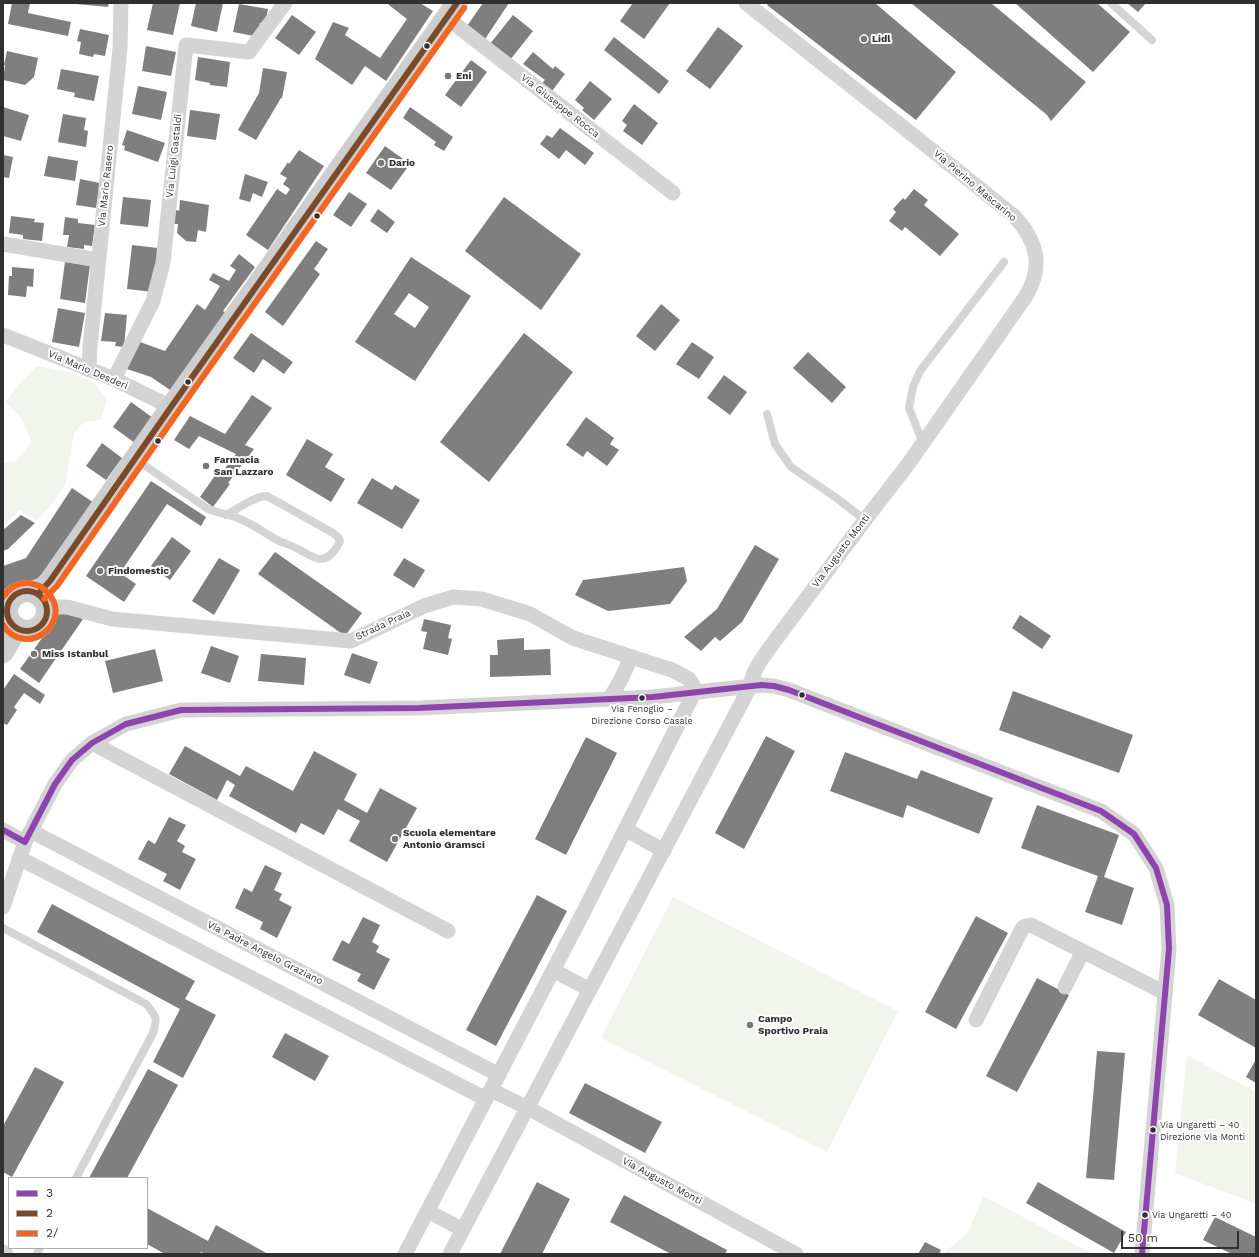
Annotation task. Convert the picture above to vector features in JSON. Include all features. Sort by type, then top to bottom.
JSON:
[{"type":"street","name":"Via Mario Rasero","points":[[90,370],[90,347],[98,260],[120,48],[121,3]]},
{"type":"street","name":"Via Luigi Gastaldi","points":[[114,379],[153,301],[163,263],[186,45],[249,52],[285,3]]},
{"type":"street","name":"Via Pierino Mascarino","points":[[746,3],[1014,216],[1025,228],[1030,238],[1036,262],[1036,272],[1026,296],[923,443]]},
{"type":"street","points":[[43,600],[32,591],[15,594],[6,605],[8,618],[17,628],[23,630],[30,631],[42,624],[46,618],[43,600],[50,581],[171,407],[452,10]]},
{"type":"street","name":"Via Giuseppe Rocca","points":[[452,10],[673,193]]},
{"type":"street","points":[[3,244],[98,260]]},
{"type":"street","name":"Via Mario Desderi","points":[[3,335],[114,379],[171,407]]},
{"type":"street","name":"Via Augusto Monti","points":[[450,1254],[750,687],[754,670],[923,443]]},
{"type":"street","name":"Strada Praia","points":[[43,600],[112,619],[351,641],[424,606],[453,597],[482,599],[530,614],[573,638],[672,670],[689,679],[693,685],[694,693]]},
{"type":"street","points":[[3,652],[17,628]]},
{"type":"street","points":[[609,699],[619,684],[630,657]]},
{"type":"street","points":[[3,907],[19,858],[55,784],[72,760],[92,744],[126,724],[181,710],[419,708],[653,697],[761,685],[774,686],[803,695],[1101,811],[1134,834],[1156,868],[1167,905],[1169,949],[1142,1254]]},
{"type":"street","points":[[405,1254],[553,970],[694,693]]},
{"type":"street","points":[[92,744],[448,931]]},
{"type":"street","points":[[625,829],[664,851]]},
{"type":"street","name":"Via Padre Angelo Graziano","points":[[3,830],[28,837],[498,1075]]},
{"type":"street","points":[[19,858],[488,1094]]},
{"type":"street","points":[[976,1020],[1024,926],[1027,925],[1031,925],[1165,993]]},
{"type":"street","points":[[1065,987],[1083,951]]},
{"type":"street","points":[[553,970],[590,990]]},
{"type":"street","name":"Via Augusto Monti","points":[[488,1094],[528,1108],[796,1254]]},
{"type":"street","points":[[428,1211],[463,1230]]},
{"type":"lane","points":[[1111,3],[1152,40]]},
{"type":"lane","points":[[923,443],[909,408],[913,387],[920,372],[1004,262]]},
{"type":"lane","points":[[767,414],[776,444],[791,467],[836,497],[865,520]]},
{"type":"lane","points":[[135,460],[208,509],[226,515],[241,519],[282,542],[314,557],[321,559],[328,556],[334,552],[340,541],[333,533],[267,496],[262,496],[255,499],[226,515]]},
{"type":"lane","points":[[3,928],[146,1004],[154,1013],[157,1022],[153,1033],[77,1177]]},
{"type":"shaded area","points":[[37,366],[69,372],[94,382],[107,400],[100,420],[84,422],[74,433],[65,486],[50,506],[36,521],[20,510],[3,526],[3,463],[17,461],[31,441],[22,419],[6,402],[20,383]]},
{"type":"shaded area","name":"Campo Sportivo Praia","points":[[673,897],[898,1011],[827,1152],[601,1038]]},
{"type":"shaded area","points":[[1187,1055],[1256,1092],[1256,1204],[1175,1173]]},
{"type":"shaded area","points":[[983,1196],[1093,1254],[944,1254],[968,1233]]},
{"type":"building","points":[[12,3],[30,3],[28,13],[71,22],[68,36],[8,24]]},
{"type":"building","points":[[76,3],[109,3],[108,7]]},
{"type":"building","points":[[153,3],[180,3],[173,35],[147,30]]},
{"type":"building","points":[[196,3],[223,3],[217,32],[191,26]]},
{"type":"building","points":[[388,3],[420,3],[433,11],[386,81],[365,66],[352,85],[315,59],[333,22],[349,28],[345,35],[380,58],[407,19]]},
{"type":"building","points":[[483,3],[509,3],[485,39],[467,26]]},
{"type":"building","points":[[633,3],[670,3],[644,39],[620,21]]},
{"type":"building","name":"Lidl","points":[[769,3],[875,3],[956,72],[916,120],[767,5]]},
{"type":"building","points":[[911,3],[991,3],[1086,82],[1051,121],[1047,115]]},
{"type":"building","points":[[1015,3],[1097,3],[1130,32],[1093,72]]},
{"type":"building","points":[[1127,3],[1146,3],[1138,12]]},
{"type":"building","points":[[239,4],[268,9],[265,24],[260,23],[258,34],[254,36],[233,32]]},
{"type":"building","points":[[292,15],[316,32],[299,55],[275,38]]},
{"type":"building","points":[[513,15],[533,31],[510,60],[490,44]]},
{"type":"building","points":[[718,27],[743,46],[710,89],[686,71]]},
{"type":"building","points":[[80,29],[109,35],[105,56],[94,54],[93,57],[79,54],[81,42],[77,41]]},
{"type":"building","points":[[614,37],[669,81],[659,94],[604,50]]},
{"type":"building","points":[[146,46],[176,52],[171,76],[142,71]]},
{"type":"building","points":[[7,51],[38,58],[34,77],[25,85],[3,80]]},
{"type":"building","points":[[533,52],[553,69],[555,66],[565,74],[552,91],[542,83],[545,80],[523,64]]},
{"type":"building","points":[[198,57],[230,62],[227,87],[210,85],[210,83],[195,80]]},
{"type":"building","points":[[471,60],[487,72],[461,107],[445,95]]},
{"type":"building","points":[[263,68],[287,72],[282,98],[256,140],[238,130],[259,93]]},
{"type":"building","points":[[61,69],[99,76],[94,101],[74,97],[75,93],[57,89]]},
{"type":"building","points":[[590,81],[612,99],[594,120],[582,110],[584,108],[575,100]]},
{"type":"building","points":[[138,86],[167,92],[161,120],[132,114]]},
{"type":"building","points":[[634,104],[658,123],[642,145],[623,131],[627,125],[622,121]]},
{"type":"building","points":[[3,107],[29,115],[21,141],[3,136]]},
{"type":"building","points":[[410,107],[453,137],[444,151],[434,145],[436,142],[403,118]]},
{"type":"building","points":[[190,110],[220,114],[216,140],[187,136]]},
{"type":"building","points":[[63,114],[86,118],[84,130],[88,131],[86,147],[58,142]]},
{"type":"building","points":[[560,128],[594,153],[585,165],[566,150],[559,159],[540,144],[547,135],[552,138]]},
{"type":"building","points":[[127,130],[165,143],[158,162],[124,150],[125,146],[122,145]]},
{"type":"building","points":[[385,146],[410,164],[391,190],[366,173]]},
{"type":"building","points":[[299,150],[324,166],[268,250],[246,235],[277,189],[286,195],[290,189],[283,184],[287,178],[280,174]]},
{"type":"building","points":[[3,155],[13,157],[9,178],[3,177]]},
{"type":"building","points":[[48,156],[78,161],[75,181],[44,176]]},
{"type":"building","points":[[245,174],[268,182],[262,197],[253,193],[250,202],[239,199]]},
{"type":"building","points":[[80,179],[100,183],[96,208],[76,205]]},
{"type":"building","points":[[914,189],[928,200],[924,205],[959,234],[940,256],[905,227],[902,231],[889,221],[896,212],[893,209],[903,198],[905,200]]},
{"type":"building","points":[[349,192],[367,204],[351,227],[333,215]]},
{"type":"building","points":[[123,197],[151,200],[148,227],[120,224]]},
{"type":"building","points":[[504,197],[581,254],[541,310],[465,251]]},
{"type":"building","points":[[180,200],[209,205],[206,232],[198,230],[196,242],[186,241],[177,233],[178,224],[174,224],[176,210],[179,211]]},
{"type":"building","points":[[378,209],[395,222],[387,233],[370,221]]},
{"type":"building","points":[[11,216],[35,219],[34,222],[44,223],[42,241],[23,239],[23,235],[9,233]]},
{"type":"building","points":[[65,217],[78,219],[78,223],[95,225],[92,246],[84,245],[84,249],[67,247],[69,235],[63,235]]},
{"type":"building","points":[[316,241],[328,249],[314,269],[320,274],[283,326],[265,312]]},
{"type":"building","points":[[132,245],[158,248],[153,292],[127,289]]},
{"type":"building","points":[[239,254],[255,267],[223,311],[228,314],[173,392],[151,377],[127,369],[140,342],[165,351],[197,304],[205,310],[220,286],[209,280],[213,273],[229,281],[236,270],[230,266]]},
{"type":"building","points":[[411,257],[471,296],[415,381],[355,342]],"holes":[[[409,293],[429,307],[415,328],[394,314]]]},
{"type":"building","points":[[65,262],[90,265],[85,303],[60,299]]},
{"type":"building","points":[[12,267],[34,269],[33,287],[27,286],[26,297],[8,295],[9,276],[12,276]]},
{"type":"building","points":[[661,304],[680,320],[655,351],[636,336]]},
{"type":"building","points":[[58,308],[85,313],[79,347],[52,342]]},
{"type":"building","points":[[105,313],[127,315],[124,347],[115,346],[116,342],[101,341]]},
{"type":"building","points":[[251,333],[293,362],[284,374],[263,359],[254,373],[233,358]]},
{"type":"building","points":[[524,333],[573,372],[489,482],[440,442]]},
{"type":"building","points":[[692,342],[714,357],[699,379],[676,364]]},
{"type":"building","points":[[808,352],[846,387],[832,403],[793,368]]},
{"type":"building","points":[[724,375],[747,392],[730,415],[707,398]]},
{"type":"building","points":[[252,395],[272,408],[245,445],[254,449],[228,483],[230,484],[213,507],[200,497],[216,474],[219,476],[236,454],[199,436],[189,449],[174,440],[190,416],[225,434]]},
{"type":"building","points":[[131,402],[153,418],[135,443],[113,427]]},
{"type":"building","points":[[586,417],[614,438],[610,444],[619,450],[607,466],[587,451],[583,457],[566,445]]},
{"type":"building","points":[[307,439],[333,454],[325,467],[345,479],[331,502],[286,475]]},
{"type":"building","points":[[102,443],[122,458],[106,480],[86,466]]},
{"type":"building","points":[[372,478],[392,490],[395,485],[420,500],[402,529],[357,503]]},
{"type":"building","points":[[151,481],[206,517],[201,526],[167,504],[120,573],[136,584],[124,602],[86,576]]},
{"type":"building","points":[[72,488],[94,503],[39,578],[4,592],[3,566],[26,558]]},
{"type":"building","points":[[21,515],[35,523],[8,549],[3,551],[3,530]]},
{"type":"building","points":[[172,537],[191,551],[170,580],[151,566]]},
{"type":"building","points":[[755,545],[779,559],[742,622],[720,641],[715,637],[701,651],[684,637],[717,609]]},
{"type":"building","points":[[275,552],[362,613],[345,636],[258,574]]},
{"type":"building","points":[[219,558],[240,570],[214,615],[192,601]]},
{"type":"building","points":[[404,558],[425,570],[414,588],[393,575]]},
{"type":"building","points":[[684,567],[687,581],[670,604],[608,611],[575,595],[583,580]]},
{"type":"building","points":[[62,610],[83,619],[39,683],[20,669]]},
{"type":"building","points":[[1020,615],[1051,636],[1042,649],[1012,628]]},
{"type":"building","points":[[424,619],[451,625],[448,638],[452,639],[448,655],[423,649],[427,632],[421,631]]},
{"type":"building","points":[[524,638],[524,650],[550,649],[551,675],[490,677],[490,655],[498,655],[497,640]]},
{"type":"building","points":[[211,646],[239,656],[230,683],[201,673]]},
{"type":"building","points":[[155,649],[163,681],[113,693],[105,661]]},
{"type":"building","points":[[352,653],[378,662],[370,684],[344,675]]},
{"type":"building","points":[[261,654],[306,658],[304,685],[258,681]]},
{"type":"building","points":[[14,674],[45,695],[40,704],[24,693],[14,707],[17,710],[7,725],[3,723],[3,690]]},
{"type":"building","points":[[1013,691],[1133,735],[1119,773],[999,730]]},
{"type":"building","points":[[766,736],[795,751],[744,849],[715,833]]},
{"type":"building","points":[[586,737],[617,753],[566,855],[535,839]]},
{"type":"building","points":[[185,746],[240,776],[246,766],[293,791],[314,751],[357,774],[344,800],[367,813],[380,788],[417,808],[387,862],[349,841],[360,821],[338,809],[324,835],[301,823],[296,833],[229,796],[235,785],[227,780],[217,800],[169,774]]},
{"type":"building","points":[[845,752],[917,779],[921,770],[993,798],[979,834],[907,805],[903,818],[830,791]]},
{"type":"building","points":[[1037,805],[1119,835],[1104,877],[1134,888],[1122,925],[1085,912],[1098,876],[1021,848]]},
{"type":"building","points":[[169,817],[186,825],[177,841],[185,846],[182,852],[196,859],[180,890],[163,881],[167,874],[138,859],[148,840],[155,844]]},
{"type":"building","points":[[265,865],[282,873],[274,890],[282,894],[279,900],[292,907],[277,938],[260,929],[263,922],[235,908],[244,888],[252,892]]},
{"type":"building","points":[[537,895],[567,911],[496,1046],[466,1030]]},
{"type":"building","points":[[52,904],[195,981],[185,999],[216,1015],[183,1078],[153,1062],[180,1009],[37,932]]},
{"type":"building","points":[[976,916],[1008,933],[956,1029],[925,1012]]},
{"type":"building","points":[[363,917],[380,925],[372,942],[379,946],[376,952],[390,959],[374,990],[357,981],[361,974],[332,960],[342,940],[349,944]]},
{"type":"building","points":[[1037,978],[1069,995],[1017,1092],[986,1076]]},
{"type":"building","points":[[1219,979],[1256,1000],[1256,1048],[1198,1015]]},
{"type":"building","points":[[285,1033],[329,1056],[315,1081],[272,1057]]},
{"type":"building","points":[[1097,1051],[1125,1053],[1114,1180],[1086,1178]]},
{"type":"building","points":[[1256,1059],[1256,1083],[1246,1077]]},
{"type":"building","points":[[35,1067],[64,1082],[12,1177],[3,1172],[3,1126]]},
{"type":"building","points":[[148,1069],[178,1085],[128,1177],[90,1177]]},
{"type":"building","points":[[585,1083],[662,1122],[645,1153],[569,1113]]},
{"type":"building","points":[[537,1182],[570,1199],[542,1254],[500,1254]]},
{"type":"building","points":[[1038,1182],[1126,1232],[1114,1253],[1026,1203]]},
{"type":"building","points":[[624,1195],[727,1250],[725,1254],[671,1254],[610,1222]]},
{"type":"building","points":[[148,1209],[208,1241],[216,1225],[268,1254],[205,1254],[201,1252],[200,1254],[165,1254],[148,1245]]},
{"type":"building","points":[[1215,1217],[1256,1237],[1256,1254],[1232,1254],[1203,1240]]},
{"type":"building","points":[[925,1242],[941,1250],[939,1254],[918,1254]]},
{"type":"transit line","name":"2","points":[[38,594],[50,581],[171,407],[457,3]]},
{"type":"transit line","name":"2/","points":[[44,599],[57,586],[178,412],[464,8]]},
{"type":"transit line","name":"2/","points":[[3,597],[11,588],[18,585],[25,583],[37,585],[48,593],[54,604],[55,615],[51,625],[44,633],[34,638],[23,639],[13,635],[3,625]]},
{"type":"transit line","name":"2","points":[[23,591],[31,591],[38,594],[44,600],[47,611],[44,622],[38,628],[31,631],[23,631],[16,628],[10,622],[7,615],[7,607],[10,600],[16,594],[23,591]]},
{"type":"transit line","name":"3","points":[[3,830],[25,842],[55,784],[72,760],[92,743],[126,724],[181,710],[419,708],[653,697],[761,685],[774,686],[789,690],[1101,811],[1134,834],[1156,868],[1167,905],[1169,949],[1142,1254]]},
{"type":"place","name":"Lidl","points":[[864,39]]},
{"type":"place","name":"Eni","points":[[448,76]]},
{"type":"place","name":"Dario","points":[[381,163]]},
{"type":"place","name":"Farmacia San Lazzaro","points":[[206,466]]},
{"type":"place","name":"Findomestic","points":[[100,571]]},
{"type":"place","name":"Miss Istanbul","points":[[34,654]]},
{"type":"place","name":"Via Fenoglio – Direzione Corso Casale","points":[[642,698]]},
{"type":"place","name":"Scuola elementare Antonio Gramsci","points":[[395,839]]},
{"type":"place","name":"Campo Sportivo Praia","points":[[750,1025]]},
{"type":"place","name":"Via Ungaretti – 40 Direzione Via Monti","points":[[1153,1130]]},
{"type":"place","name":"Via Ungaretti – 40","points":[[1145,1215]]}]
